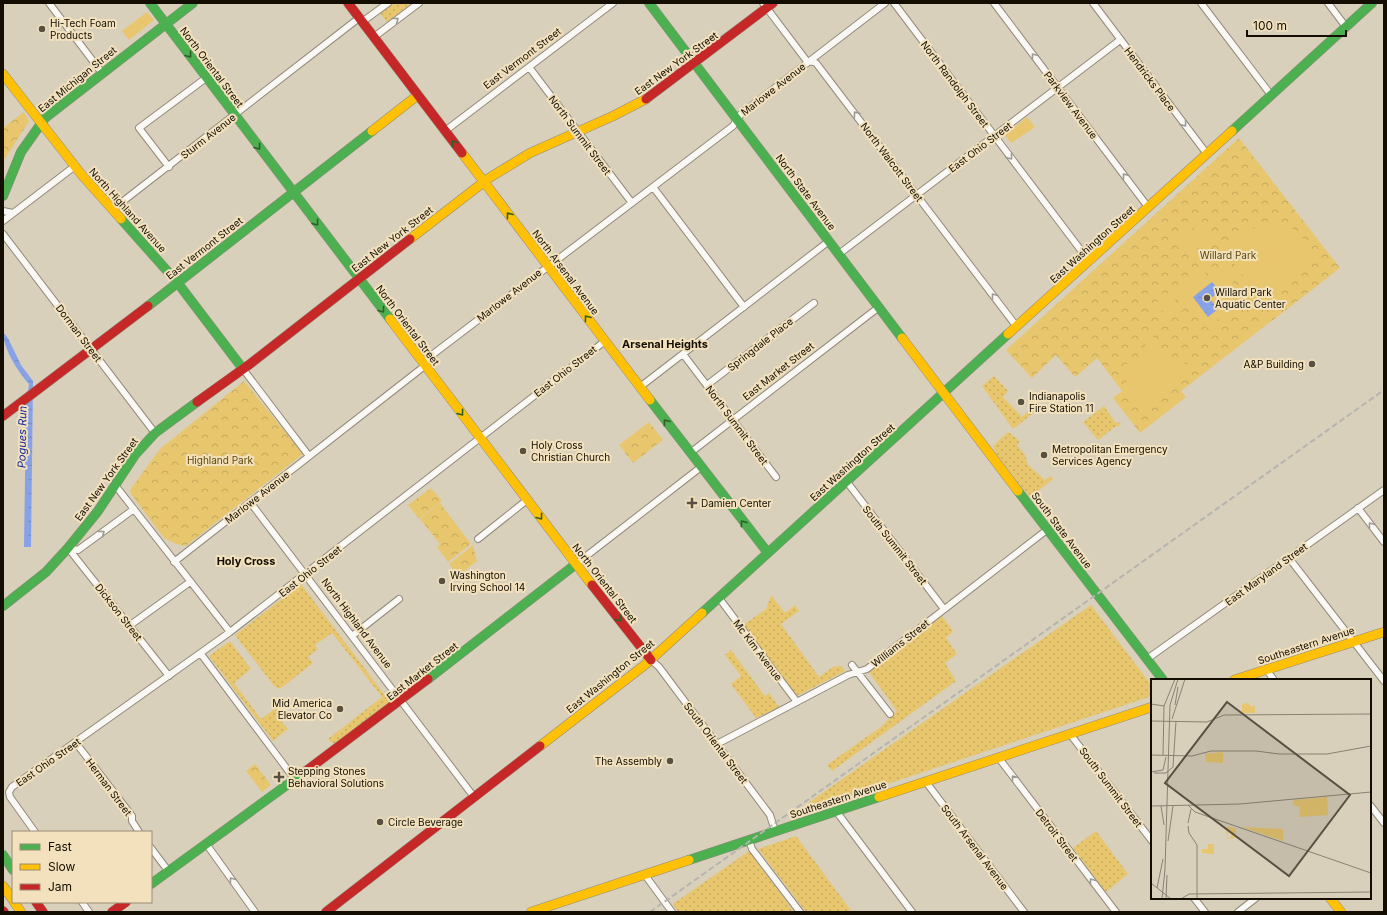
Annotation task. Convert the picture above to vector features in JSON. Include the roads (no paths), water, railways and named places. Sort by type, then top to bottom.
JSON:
[{"type":"main road","name":"North Oriental Street","points":[[150,3],[424,365],[651,660]]},
{"type":"main road","name":"East Michigan Street","points":[[3,196],[18,157],[41,122],[50,113],[193,3]]},
{"type":"main road","name":"North Arsenal Avenue","points":[[348,3],[604,341],[768,553]]},
{"type":"main road","name":"North State Avenue","points":[[649,3],[944,394]]},
{"type":"main road","name":"East Washington Street","points":[[326,912],[651,660],[1372,3]]},
{"type":"main road","name":"East New York Street","points":[[3,606],[46,572],[68,548],[115,485],[135,455],[155,433],[243,369],[484,182],[522,157],[642,102],[695,63],[768,5]]},
{"type":"main road","name":"North Highland Avenue","points":[[3,74],[74,166],[177,282],[243,369]]},
{"type":"main road","name":"East Vermont Street","points":[[3,416],[92,350],[418,95]]},
{"type":"main road","name":"South State Avenue","points":[[944,394],[1162,679]]},
{"type":"main road","name":"East Market Street","points":[[152,883],[296,781],[576,564]]},
{"type":"main road","name":"Southeastern Avenue","points":[[1237,679],[1384,632]]},
{"type":"main road","name":"Southeastern Avenue","points":[[531,912],[1151,707]]},
{"type":"main road","points":[[3,855],[12,868]]},
{"type":"main road","points":[[3,886],[12,898]]},
{"type":"main road","points":[[1331,899],[1341,912]]},
{"type":"main road","points":[[15,903],[21,912]]},
{"type":"main road","points":[[37,903],[43,912]]},
{"type":"main road","points":[[112,912],[125,903]]},
{"type":"street","points":[[50,3],[102,73]]},
{"type":"street","name":"Sturm Avenue","points":[[113,209],[361,20],[388,3]]},
{"type":"street","points":[[374,37],[419,3]]},
{"type":"street","name":"East Vermont Street","points":[[445,131],[612,3]]},
{"type":"street","name":"Marlowe Avenue","points":[[174,562],[424,365],[428,358],[733,126],[741,114],[885,3]]},
{"type":"street","name":"North Randolph Street","points":[[894,3],[1090,261]]},
{"type":"street","name":"Parkview Avenue","points":[[994,3],[1148,207]]},
{"type":"street","name":"Hendricks Place","points":[[1093,3],[1207,154]]},
{"type":"street","points":[[1201,3],[1271,95]]},
{"type":"street","points":[[1328,3],[1346,27]]},
{"type":"street","name":"North Walcott Street","points":[[768,5],[805,58],[816,63],[1017,327]]},
{"type":"street","name":"East Ohio Street","points":[[839,254],[1120,40]]},
{"type":"street","name":"North Summit Street","points":[[528,67],[632,203]]},
{"type":"street","points":[[169,167],[139,128],[206,78]]},
{"type":"street","points":[[3,221],[74,166]]},
{"type":"street","points":[[653,187],[744,307]]},
{"type":"street","points":[[3,211],[13,213]]},
{"type":"street","name":"Dorman Street","points":[[3,234],[155,433]]},
{"type":"street","points":[[640,387],[830,242]]},
{"type":"street","name":"Springdale Place","points":[[707,385],[814,302]]},
{"type":"street","name":"East Market Street","points":[[690,453],[879,307]]},
{"type":"street","name":"East Ohio Street","points":[[34,831],[10,797],[8,792],[12,788],[201,654],[604,341]]},
{"type":"street","name":"North Summit Street","points":[[683,354],[776,477]]},
{"type":"street","name":"North Highland Avenue","points":[[243,369],[309,456]]},
{"type":"street","name":"East Market Street","points":[[576,564],[701,467]]},
{"type":"street","name":"South Summit Street","points":[[847,482],[944,609]]},
{"type":"street","points":[[115,485],[230,632]]},
{"type":"street","name":"East Maryland Street","points":[[1147,659],[1384,490]]},
{"type":"street","points":[[478,539],[527,500]]},
{"type":"street","name":"North Highland Avenue","points":[[250,502],[402,700],[474,797]]},
{"type":"street","points":[[1358,508],[1384,542]]},
{"type":"street","points":[[68,548],[78,550],[134,509]]},
{"type":"street","name":"Williams Street","points":[[717,744],[848,675],[867,669],[1048,529]]},
{"type":"street","name":"Dickson Street","points":[[68,548],[169,676]]},
{"type":"street","points":[[1289,558],[1384,682]]},
{"type":"street","points":[[129,626],[190,582]]},
{"type":"street","name":"Mc Kim Avenue","points":[[719,598],[797,702]]},
{"type":"street","points":[[352,636],[399,599]]},
{"type":"street","points":[[201,654],[296,781]]},
{"type":"street","name":"South Oriental Street","points":[[651,660],[659,667],[770,815],[775,831]]},
{"type":"street","points":[[852,665],[890,714]]},
{"type":"street","points":[[1266,669],[1273,679]]},
{"type":"street","name":"South Summit Street","points":[[1070,734],[1151,840]]},
{"type":"street","name":"Herman Street","points":[[76,743],[132,816],[132,821],[138,831]]},
{"type":"street","name":"Detroit Street","points":[[998,757],[1116,912]]},
{"type":"street","name":"South Arsenal Avenue","points":[[926,782],[1024,912]]},
{"type":"street","points":[[1371,806],[1384,823]]},
{"type":"street","points":[[836,811],[912,912]]},
{"type":"street","points":[[749,840],[752,849],[800,912]]},
{"type":"street","points":[[207,845],[255,912]]},
{"type":"street","points":[[152,849],[169,872]]},
{"type":"street","points":[[645,874],[672,912]]},
{"type":"street","points":[[1195,899],[1205,912]]},
{"type":"street","points":[[1238,912],[1255,899]]},
{"type":"street","points":[[83,903],[89,912]]},
{"type":"water","points":[[1212,282],[1220,291],[1210,299],[1218,309],[1208,317],[1193,297]]},
{"type":"water","points":[[3,332],[8,338],[21,365],[33,381],[31,547],[24,547],[26,408],[29,384],[20,373],[8,352]]},
{"type":"railway","points":[[650,912],[1384,390]]},
{"type":"railway","points":[[3,588],[3,676]]},
{"type":"place","name":"Hi-Tech Foam Products","points":[[42,29]]},
{"type":"place","name":"Willard Park Aquatic Center","points":[[1207,298]]},
{"type":"place","name":"A&P Building","points":[[1312,364]]},
{"type":"place","name":"Indianapolis Fire Station 11","points":[[1021,402]]},
{"type":"place","name":"Holy Cross Christian Church","points":[[523,451]]},
{"type":"place","name":"Metropolitan Emergency Services Agency","points":[[1044,455]]},
{"type":"place","name":"Damien Center","points":[[692,503]]},
{"type":"place","name":"Washington Irving School 14","points":[[442,581]]},
{"type":"place","name":"Mid America Elevator Co","points":[[340,709]]},
{"type":"place","name":"The Assembly","points":[[670,761]]},
{"type":"place","name":"Stepping Stones Behavioral Solutions","points":[[279,777]]},
{"type":"place","name":"Circle Beverage","points":[[380,822]]},
{"type":"district","name":"Arsenal Heights","points":[[665,344]]},
{"type":"district","name":"Holy Cross","points":[[246,561]]},
{"type":"park label","name":"Willard Park","points":[[1228,255]]},
{"type":"park label","name":"Highland Park","points":[[220,460]]},
{"type":"water label","name":"Pogues Run","points":[[22,437]]}]
